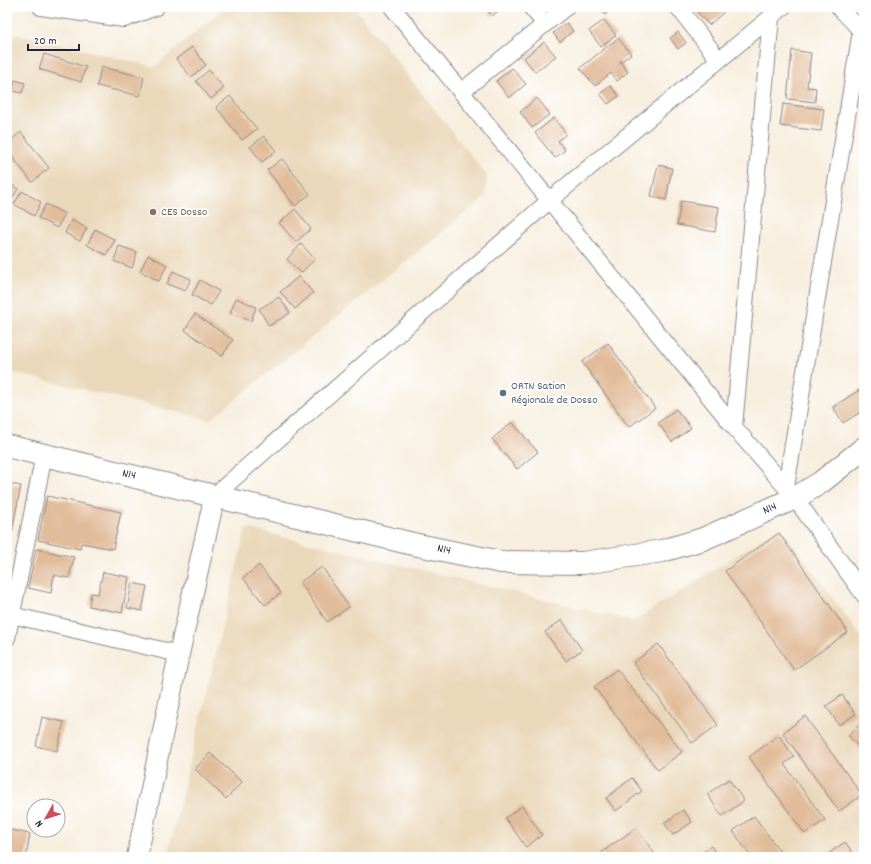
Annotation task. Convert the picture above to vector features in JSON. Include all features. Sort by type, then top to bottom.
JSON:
[{"type":"main road","name":"N14","points":[[7,446],[413,544],[501,562],[576,562],[662,551],[703,538],[791,492],[820,483],[864,448]]},
{"type":"street","points":[[41,7],[124,19],[156,7]]},
{"type":"street","points":[[392,7],[734,427],[791,492],[864,595]]},
{"type":"street","points":[[531,7],[545,24]]},
{"type":"street","points":[[461,92],[566,7]]},
{"type":"street","points":[[678,7],[720,60]]},
{"type":"street","points":[[791,492],[862,33],[839,7]]},
{"type":"street","points":[[137,857],[179,654],[215,495],[550,200],[777,12]]},
{"type":"street","points":[[734,427],[777,12]]},
{"type":"street","points":[[7,638],[9,615],[44,455]]},
{"type":"street","points":[[9,615],[179,654]]},
{"type":"shaded area","points":[[225,7],[354,7],[487,176],[485,197],[210,420],[7,371],[7,32],[155,67]]},
{"type":"shaded area","points":[[781,527],[864,641],[864,857],[167,857],[246,528],[634,621]]},
{"type":"building","points":[[486,7],[504,7],[492,16]]},
{"type":"building","points":[[599,7],[614,7],[605,15]]},
{"type":"building","points":[[717,7],[723,13],[709,25],[693,8]]},
{"type":"building","points":[[604,20],[616,35],[601,47],[589,31]]},
{"type":"building","points":[[567,23],[573,31],[560,42],[553,33]]},
{"type":"building","points":[[678,32],[686,43],[678,49],[670,38]]},
{"type":"building","points":[[618,38],[631,54],[620,62],[628,72],[617,81],[611,73],[595,86],[580,68]]},
{"type":"building","points":[[544,42],[556,56],[535,72],[524,58]]},
{"type":"building","points":[[192,47],[206,65],[191,77],[176,59]]},
{"type":"building","points":[[792,50],[811,53],[807,87],[816,88],[815,102],[787,99]]},
{"type":"building","points":[[44,54],[86,67],[81,82],[39,69]]},
{"type":"building","points":[[101,67],[144,77],[140,96],[97,86]]},
{"type":"building","points":[[512,68],[526,84],[509,98],[496,81]]},
{"type":"building","points":[[209,70],[224,88],[211,99],[196,81]]},
{"type":"building","points":[[15,80],[25,83],[22,93],[13,91]]},
{"type":"building","points":[[610,86],[619,96],[608,104],[600,94]]},
{"type":"building","points":[[230,96],[257,129],[242,140],[216,107]]},
{"type":"building","points":[[537,98],[550,114],[532,128],[520,112]]},
{"type":"building","points":[[783,104],[824,109],[821,131],[780,126]]},
{"type":"building","points":[[554,118],[566,134],[558,141],[565,150],[555,158],[535,133]]},
{"type":"building","points":[[21,132],[49,168],[32,182],[7,150],[7,143]]},
{"type":"building","points":[[264,136],[276,151],[262,162],[250,147]]},
{"type":"building","points":[[282,159],[310,194],[295,206],[267,170]]},
{"type":"building","points":[[658,165],[672,168],[666,200],[651,196]]},
{"type":"building","points":[[7,182],[18,189],[10,202],[7,200]]},
{"type":"building","points":[[22,191],[41,202],[34,216],[14,204]]},
{"type":"building","points":[[681,201],[719,207],[715,232],[677,225]]},
{"type":"building","points":[[46,204],[65,214],[57,228],[38,218]]},
{"type":"building","points":[[295,209],[311,229],[296,242],[279,223]]},
{"type":"building","points":[[71,220],[87,228],[80,241],[65,233]]},
{"type":"building","points":[[95,229],[115,240],[106,255],[87,245]]},
{"type":"building","points":[[301,244],[315,259],[301,273],[287,259]]},
{"type":"building","points":[[119,246],[137,252],[132,268],[114,261]]},
{"type":"building","points":[[148,255],[167,265],[159,281],[140,271]]},
{"type":"building","points":[[173,271],[191,279],[185,291],[167,284]]},
{"type":"building","points":[[299,276],[313,293],[295,309],[280,292]]},
{"type":"building","points":[[200,280],[219,291],[211,305],[192,295]]},
{"type":"building","points":[[279,297],[290,313],[269,326],[259,309]]},
{"type":"building","points":[[236,298],[256,307],[251,321],[230,313]]},
{"type":"building","points":[[195,314],[233,340],[222,356],[185,330]]},
{"type":"building","points":[[608,343],[655,408],[629,427],[582,362]]},
{"type":"building","points":[[864,387],[864,410],[843,423],[833,407]]},
{"type":"building","points":[[676,409],[691,428],[672,442],[658,423]]},
{"type":"building","points":[[512,422],[538,452],[517,469],[492,439]]},
{"type":"building","points":[[7,483],[21,486],[12,531],[7,530]]},
{"type":"building","points":[[47,496],[121,512],[113,549],[81,543],[80,549],[38,540]]},
{"type":"building","points":[[779,533],[848,632],[794,670],[725,571]]},
{"type":"building","points":[[36,549],[74,557],[69,578],[54,575],[51,593],[28,588]]},
{"type":"building","points":[[259,565],[281,593],[265,605],[243,578]]},
{"type":"building","points":[[322,567],[349,607],[327,622],[300,582]]},
{"type":"building","points":[[103,572],[129,577],[122,613],[89,606],[91,593],[98,594]]},
{"type":"building","points":[[132,583],[147,586],[142,611],[127,608]]},
{"type":"building","points":[[562,620],[582,650],[566,661],[545,632]]},
{"type":"building","points":[[658,644],[718,725],[692,743],[633,663]]},
{"type":"building","points":[[617,669],[682,752],[658,770],[594,687]]},
{"type":"building","points":[[842,695],[856,714],[839,725],[826,706]]},
{"type":"building","points":[[805,716],[862,795],[839,811],[783,733]]},
{"type":"building","points":[[42,717],[64,722],[57,751],[36,746]]},
{"type":"building","points":[[863,722],[864,750],[862,751],[848,735]]},
{"type":"building","points":[[779,735],[794,757],[784,764],[825,820],[805,834],[749,757]]},
{"type":"building","points":[[210,753],[242,782],[226,799],[195,769]]},
{"type":"building","points":[[632,778],[642,791],[616,811],[606,798]]},
{"type":"building","points":[[729,779],[744,801],[722,816],[707,794]]},
{"type":"building","points":[[522,806],[542,835],[526,847],[505,818]]},
{"type":"building","points":[[683,810],[692,822],[673,835],[664,823]]},
{"type":"building","points":[[754,816],[781,853],[776,857],[751,857],[733,831]]},
{"type":"building","points":[[636,828],[657,857],[606,857],[602,852]]},
{"type":"building","points":[[7,829],[26,833],[26,838],[29,838],[26,857],[7,856]]},
{"type":"building","points":[[845,842],[856,857],[824,857]]},
{"type":"building","points":[[711,846],[719,857],[696,857]]},
{"type":"place","name":"CES Dosso","points":[[153,212]]},
{"type":"place","name":"ORTN Sation Régionale de Dosso","points":[[503,393]]}]
